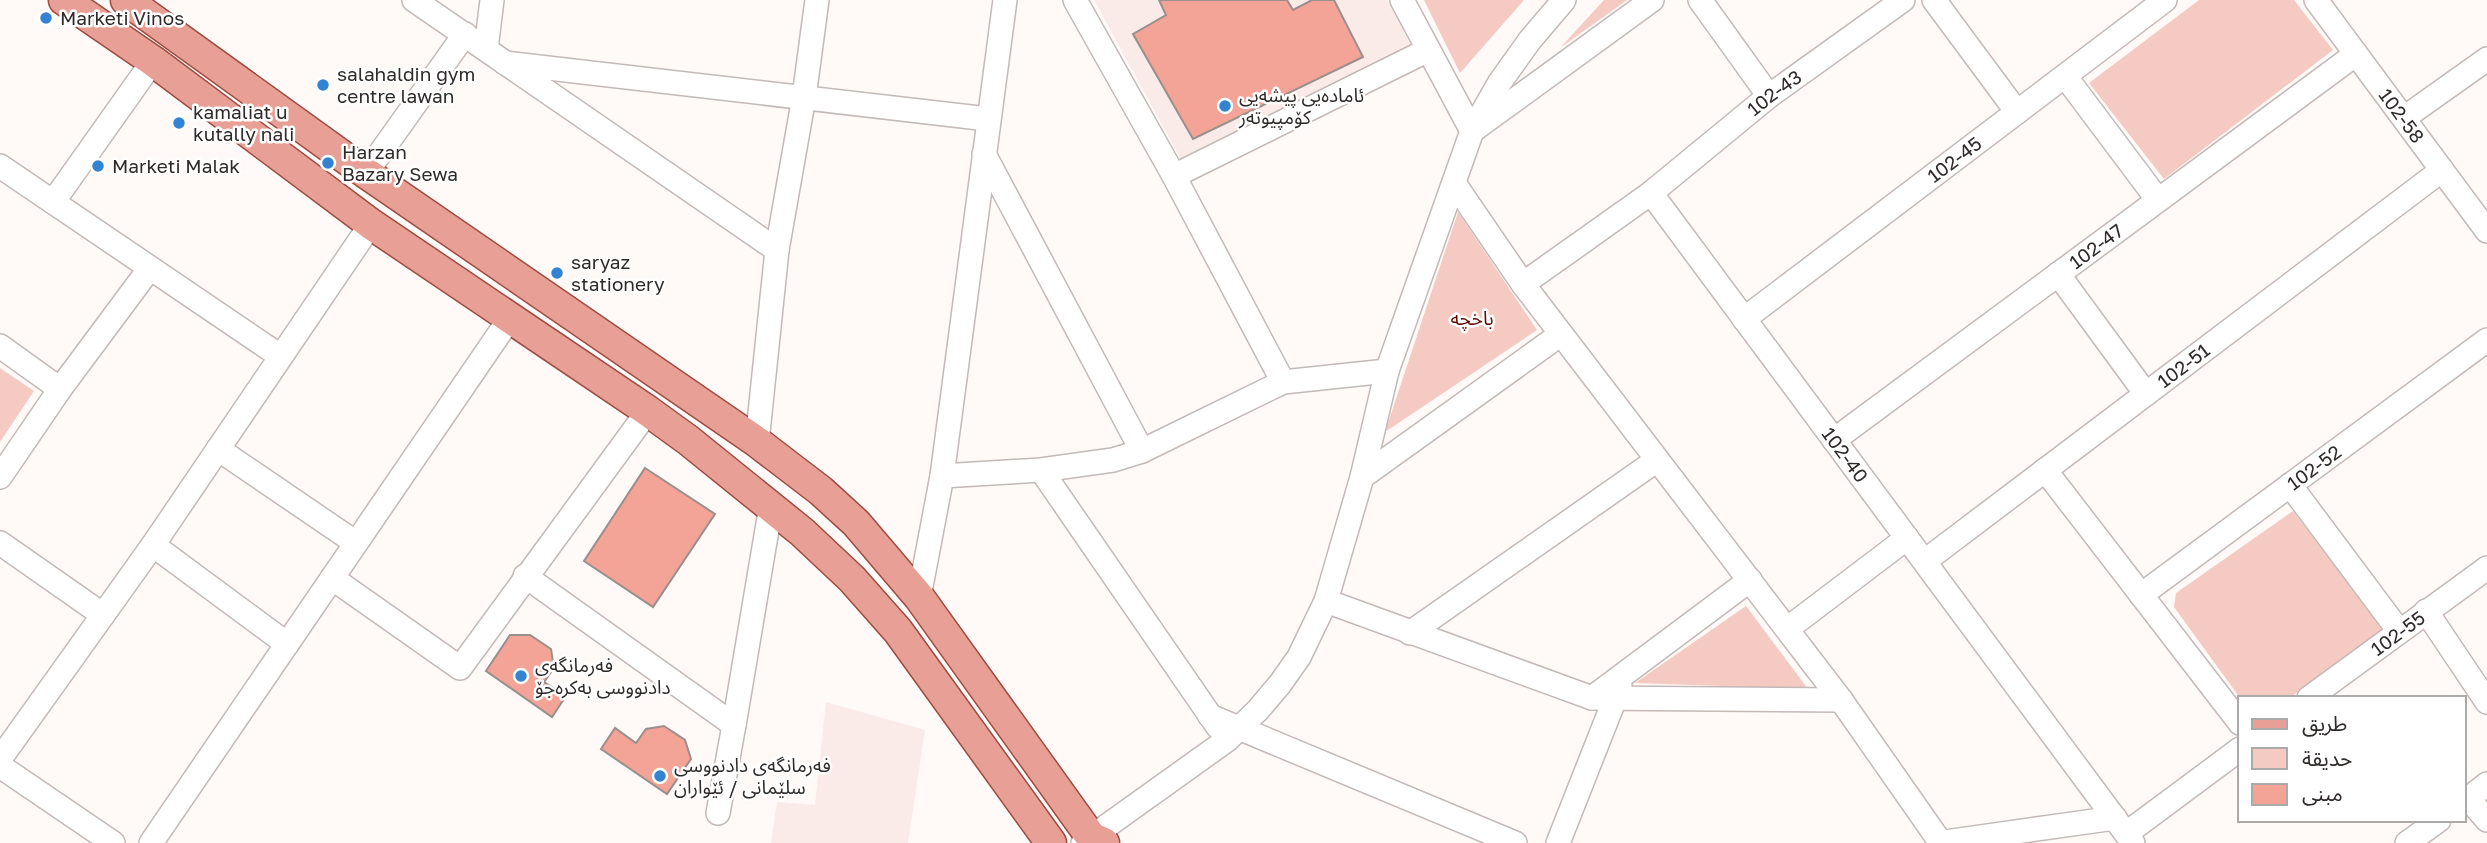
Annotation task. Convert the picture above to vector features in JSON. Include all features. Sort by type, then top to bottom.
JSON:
[{"type":"main road","points":[[64,0],[153,61],[371,224],[641,406],[771,506],[829,556],[884,614],[1051,843]]},
{"type":"main road","points":[[137,3],[366,173],[757,442],[821,491],[856,523],[919,597],[1093,841]]},
{"type":"main road","points":[[641,406],[653,372]]},
{"type":"main road","points":[[688,440],[698,419],[711,410]]},
{"type":"street","points":[[414,0],[777,250]]},
{"type":"street","points":[[486,49],[492,0]]},
{"type":"street","points":[[757,442],[777,250],[804,97],[817,0]]},
{"type":"street","points":[[1075,0],[1174,176],[1283,382]]},
{"type":"street","points":[[1402,0],[1472,131]]},
{"type":"street","points":[[1093,841],[1233,735],[1280,684],[1304,648],[1326,601],[1362,477],[1387,372],[1472,131],[1500,82],[1530,40],[1564,0]]},
{"type":"street","points":[[1472,131],[1652,0]]},
{"type":"street","points":[[1700,0],[1769,96]]},
{"type":"street","points":[[1934,0],[2017,112]]},
{"type":"street","name":"102-45","points":[[1744,319],[2165,0]]},
{"type":"street","name":"102-58","points":[[2316,0],[2487,230]]},
{"type":"street","name":"102-43","points":[[1651,193],[1769,96],[1898,1]]},
{"type":"street","points":[[919,597],[942,476],[988,120],[1008,2]]},
{"type":"street","points":[[366,173],[464,34]]},
{"type":"street","points":[[1174,176],[1428,50]]},
{"type":"street","name":"102-47","points":[[1834,440],[2356,54]]},
{"type":"street","points":[[2404,118],[2487,59]]},
{"type":"street","points":[[53,202],[153,61]]},
{"type":"street","points":[[505,63],[988,120]]},
{"type":"street","points":[[2065,76],[2158,200]]},
{"type":"street","points":[[984,154],[1142,451]]},
{"type":"street","points":[[0,166],[280,356]]},
{"type":"street","name":"102-51","points":[[1925,561],[2442,170]]},
{"type":"street","points":[[1454,183],[1523,284],[1841,700],[1939,843],[2125,831],[2238,750]]},
{"type":"street","points":[[1523,284],[1651,193]]},
{"type":"street","name":"102-40","points":[[1651,193],[2125,831]]},
{"type":"street","points":[[0,759],[7,735],[103,615],[153,545],[371,224]]},
{"type":"street","points":[[0,477],[60,389],[150,268]]},
{"type":"street","points":[[2058,274],[2146,394]]},
{"type":"street","points":[[151,843],[510,318]]},
{"type":"street","points":[[1362,477],[1561,334]]},
{"type":"street","name":"102-52","points":[[2141,595],[2487,340]]},
{"type":"street","points":[[0,346],[60,389]]},
{"type":"street","points":[[942,476],[1041,470],[1113,460],[1142,451],[1283,382],[1387,372]]},
{"type":"street","points":[[332,578],[460,668],[641,406]]},
{"type":"street","points":[[218,449],[356,543]]},
{"type":"street","points":[[1410,633],[1657,460]]},
{"type":"street","points":[[1041,470],[1210,716],[1233,735],[1515,843]]},
{"type":"street","points":[[2045,470],[2238,720]]},
{"type":"street","points":[[2290,485],[2399,631]]},
{"type":"street","points":[[718,813],[771,506]]},
{"type":"street","points":[[1787,629],[1907,538]]},
{"type":"street","points":[[0,543],[103,615]]},
{"type":"street","points":[[153,545],[287,644]]},
{"type":"street","name":"102-55","points":[[2312,696],[2487,568]]},
{"type":"street","points":[[525,576],[734,725]]},
{"type":"street","points":[[1592,698],[1750,580]]},
{"type":"street","points":[[1326,601],[1592,698],[1841,700]]},
{"type":"street","points":[[2426,611],[2487,702]]},
{"type":"street","points":[[1558,843],[1625,674]]},
{"type":"street","points":[[0,766],[113,843]]},
{"type":"street","points":[[2487,784],[2466,800],[2487,820]]},
{"type":"street","points":[[2407,843],[2436,822]]},
{"type":"shaded area","name":"ئامادەیی پیشەیی کۆمپیوتەر","points":[[1094,0],[1387,0],[1412,48],[1184,165]]},
{"type":"shaded area","points":[[826,702],[925,730],[908,843],[771,843],[777,802],[815,805]]},
{"type":"green space","points":[[1424,0],[1524,0],[1460,73]]},
{"type":"green space","points":[[1604,0],[1627,0],[1560,48]]},
{"type":"green space","points":[[2199,0],[2294,0],[2333,50],[2164,179],[2089,83]]},
{"type":"green space","name":"باخچە","points":[[1458,212],[1537,330],[1385,432]]},
{"type":"green space","points":[[0,368],[34,391],[0,442]]},
{"type":"green space","points":[[2293,511],[2383,629],[2293,696],[2239,696],[2174,607],[2176,593]]},
{"type":"green space","points":[[1746,606],[1808,689],[1635,683]]},
{"type":"building","name":"ئامادەیی پیشەیی کۆمپیوتەر","points":[[1159,0],[1287,0],[1293,10],[1312,0],[1334,0],[1363,57],[1193,139],[1133,34],[1166,15]]},
{"type":"building","points":[[645,468],[715,514],[653,607],[584,561]]},
{"type":"building","name":"فەرمانگەی دادنووسی بەکرەجۆ","points":[[510,635],[530,635],[551,649],[554,668],[544,682],[566,696],[552,717],[486,671]]},
{"type":"building","name":"فەرمانگەی دادنووسی سلێمانی / ئێواران","points":[[664,726],[685,740],[691,759],[667,794],[601,749],[615,728],[636,743],[646,729]]},
{"type":"place","name":"Marketi Vinos","points":[[46,18]]},
{"type":"place","name":"salahaldin gym centre lawan","points":[[323,85]]},
{"type":"place","name":"ئامادەیی پیشەیی کۆمپیوتەر","points":[[1225,106]]},
{"type":"place","name":"kamaliat u kutally nali","points":[[179,123]]},
{"type":"place","name":"Harzan Bazary Sewa","points":[[328,163]]},
{"type":"place","name":"Marketi Malak","points":[[98,166]]},
{"type":"place","name":"saryaz stationery","points":[[557,273]]},
{"type":"place","name":"فەرمانگەی دادنووسی بەکرەجۆ","points":[[521,676]]},
{"type":"place","name":"فەرمانگەی دادنووسی سلێمانی / ئێواران","points":[[660,776]]}]
